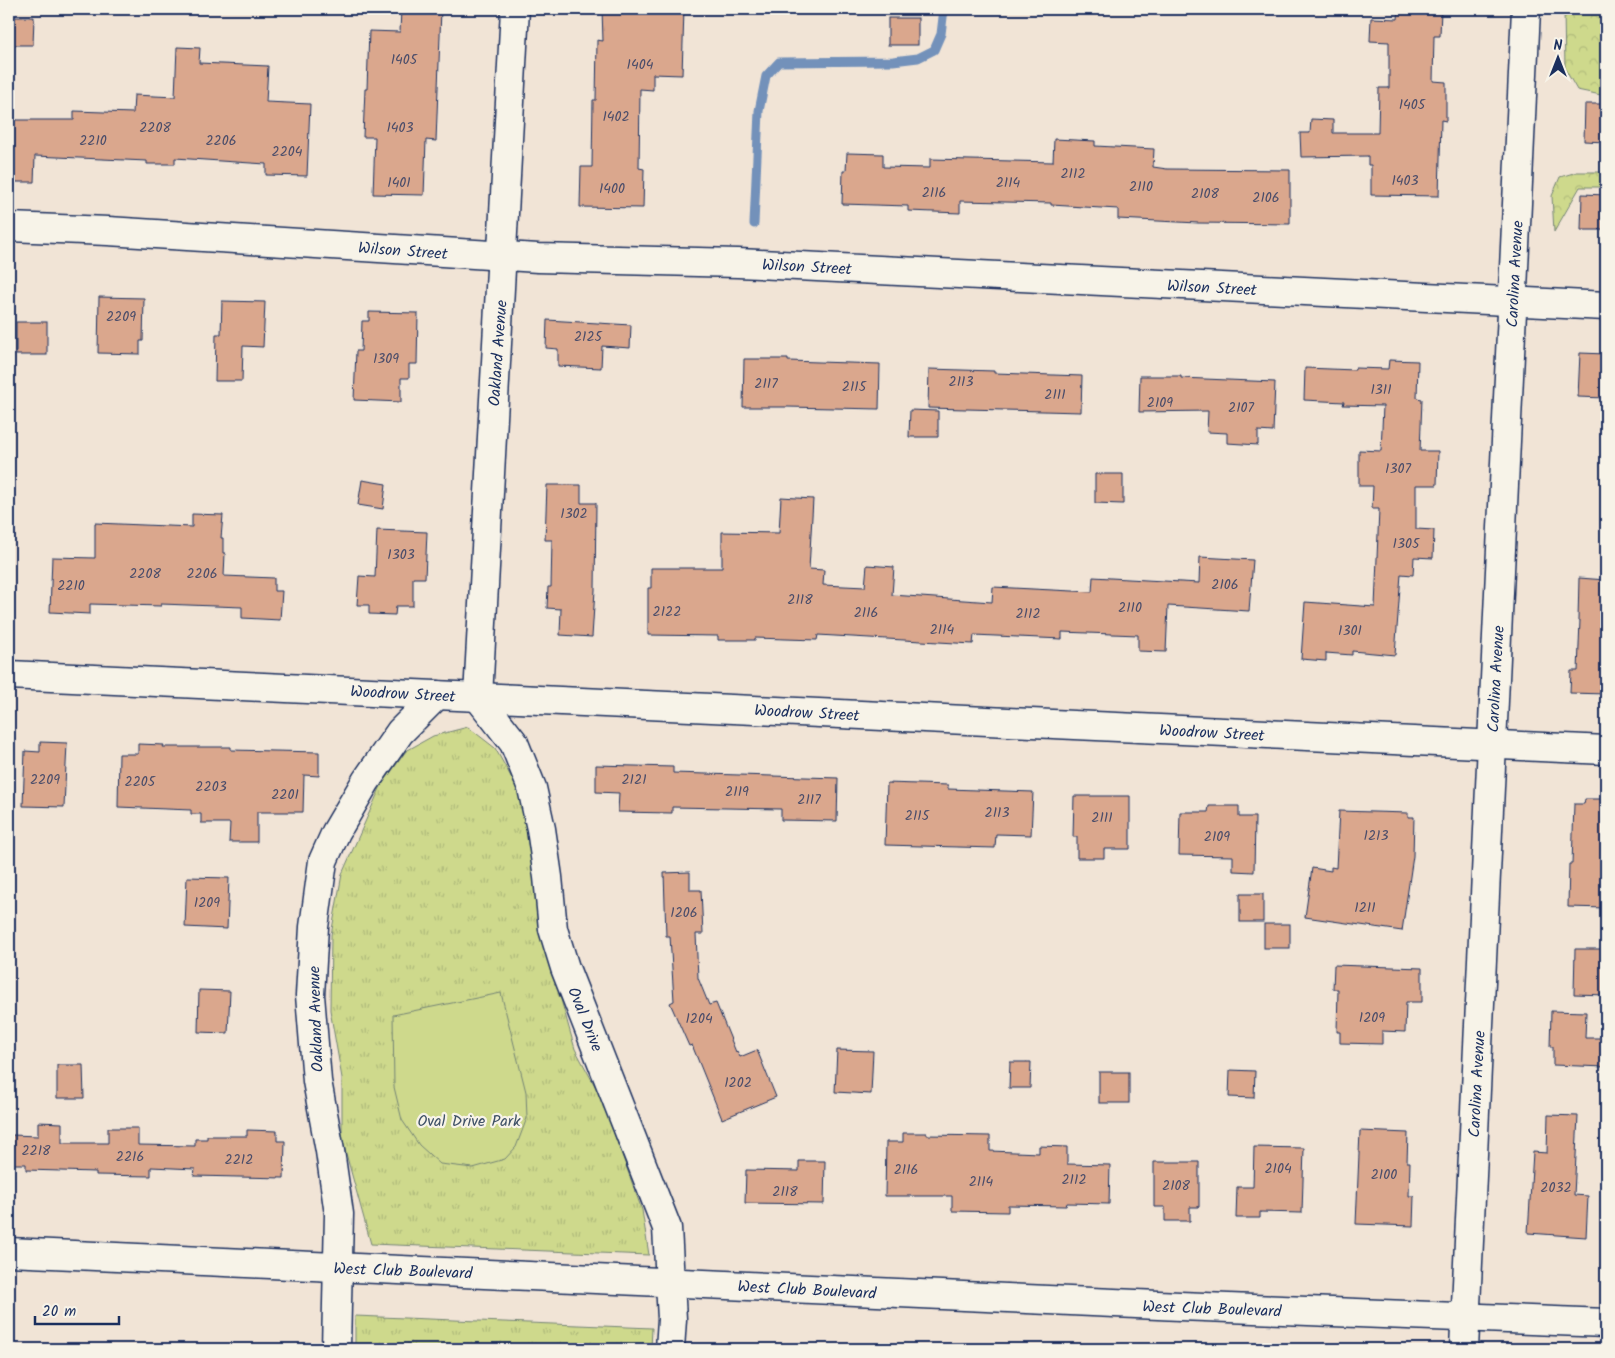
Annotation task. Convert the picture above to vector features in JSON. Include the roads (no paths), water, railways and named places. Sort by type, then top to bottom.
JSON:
[{"type":"street","name":"Oakland Avenue","points":[[478,697],[504,256],[514,9]]},
{"type":"street","name":"Carolina Avenue","points":[[1464,1349],[1526,9]]},
{"type":"street","name":"Wilson Street","points":[[9,226],[504,256],[738,262],[1606,306]]},
{"type":"street","name":"Woodrow Street","points":[[9,674],[1606,750]]},
{"type":"street","name":"Oakland Avenue","points":[[336,1349],[339,1214],[317,1081],[310,995],[314,927],[323,861],[336,832],[366,781],[400,732],[437,695]]},
{"type":"street","name":"Oval Drive","points":[[478,697],[514,743],[532,788],[541,829],[553,930],[565,968],[667,1228],[672,1319],[670,1349]]},
{"type":"street","name":"West Club Boulevard","points":[[9,1252],[1606,1324]]},
{"type":"waterway","points":[[754,224],[759,111],[766,76],[779,62],[893,61],[918,58],[934,50],[941,34],[944,9]]},
{"type":"park label","name":"Oval Drive Park","points":[[469,1120]]}]
